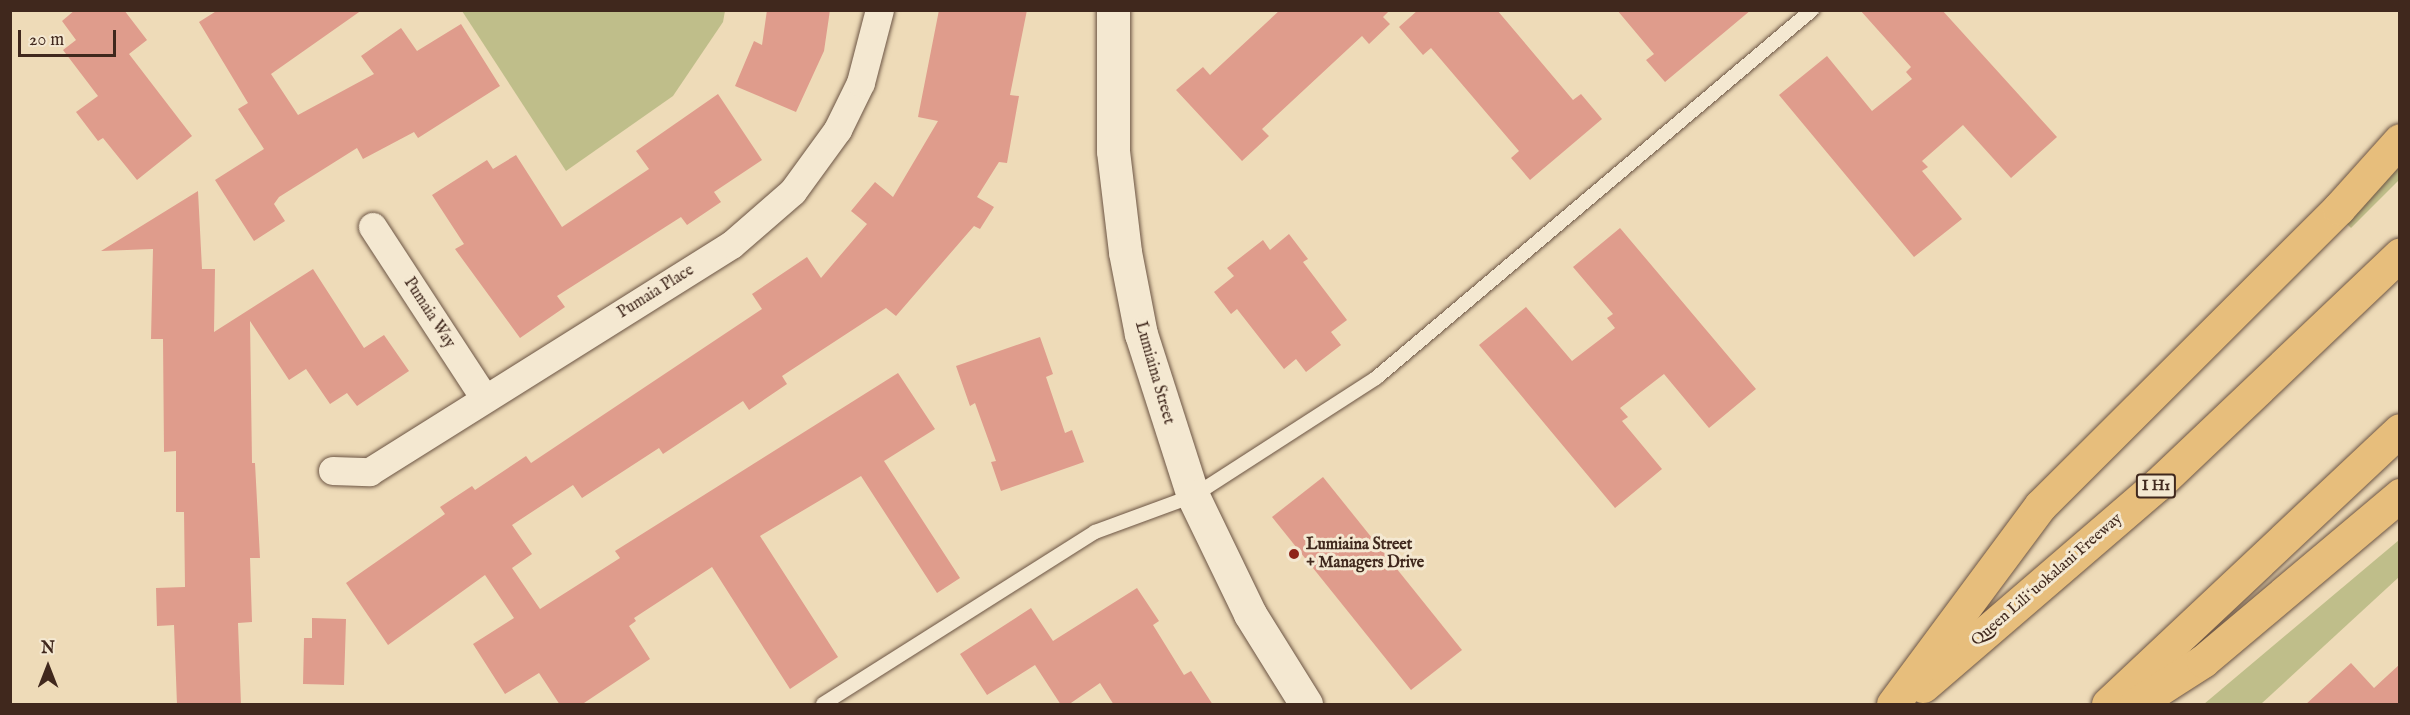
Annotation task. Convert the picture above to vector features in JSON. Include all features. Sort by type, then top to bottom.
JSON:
[{"type":"highway","points":[[1893,705],[2040,506],[2339,208],[2400,140]]},
{"type":"highway","name":"Queen Liliʻuokalani Freeway","points":[[1902,705],[2157,486],[2400,254]]},
{"type":"highway","points":[[2108,705],[2400,430]]},
{"type":"highway","points":[[2136,705],[2203,661],[2400,495]]},
{"type":"street","name":"Pumaia Place","points":[[333,471],[370,472],[732,244],[793,192],[838,130],[861,83],[880,10]]},
{"type":"street","name":"Lumiaina Street","points":[[1113,10],[1113,151],[1125,252],[1141,334],[1193,496],[1250,614],[1306,705]]},
{"type":"street","name":"Pumaia Way","points":[[373,227],[485,399]]},
{"type":"lane","points":[[823,705],[1095,532],[1193,496],[1376,378],[1812,10]]},
{"type":"shaded area","points":[[462,11],[725,11],[723,22],[673,96],[566,171]]},
{"type":"shaded area","points":[[2399,156],[2399,180],[2351,228],[2344,221]]},
{"type":"shaded area","points":[[2399,540],[2399,577],[2261,704],[2204,704]]},
{"type":"building","points":[[75,10],[124,10],[147,40],[129,54],[192,136],[137,180],[103,138],[98,141],[76,112],[98,96],[63,50],[76,40],[62,21]]},
{"type":"building","points":[[218,10],[362,10],[271,74],[298,115],[374,74],[361,56],[401,28],[417,51],[461,24],[500,86],[418,138],[414,132],[363,159],[357,148],[279,197],[274,204],[285,221],[254,241],[215,180],[264,149],[238,109],[248,103],[199,22]]},
{"type":"building","points":[[767,10],[830,10],[824,51],[796,112],[735,86],[754,41],[762,45]]},
{"type":"building","points":[[939,10],[1027,10],[1010,95],[1019,96],[1007,163],[999,162],[977,197],[994,207],[980,229],[974,226],[896,316],[886,308],[782,376],[787,384],[749,410],[743,401],[663,454],[659,448],[582,498],[573,485],[512,525],[532,554],[512,568],[540,609],[620,558],[615,551],[898,373],[935,429],[884,461],[960,578],[937,593],[861,476],[760,536],[838,657],[790,689],[712,567],[634,618],[636,621],[629,626],[650,659],[581,705],[560,705],[539,673],[505,694],[473,644],[514,618],[485,575],[388,645],[346,583],[445,514],[440,507],[472,486],[475,490],[526,456],[531,463],[762,309],[752,294],[807,257],[821,278],[867,224],[851,211],[875,182],[893,197],[938,121],[918,117]]},
{"type":"building","points":[[1280,10],[1390,10],[1383,17],[1390,24],[1369,44],[1362,36],[1262,129],[1269,136],[1242,161],[1176,90],[1203,67],[1210,75]]},
{"type":"building","points":[[1418,10],[1497,10],[1573,100],[1581,94],[1602,119],[1530,180],[1511,158],[1519,151],[1431,48],[1423,55],[1399,27]]},
{"type":"building","points":[[1617,10],[1751,10],[1665,82],[1646,60],[1654,54]]},
{"type":"building","points":[[1860,10],[1942,10],[2057,137],[2011,178],[1963,125],[1922,161],[1928,167],[1922,171],[1962,219],[1914,257],[1779,95],[1827,56],[1872,111],[1912,79],[1906,72],[1911,67]]},
{"type":"building","points":[[718,94],[762,160],[714,192],[721,202],[687,225],[681,217],[557,296],[565,307],[520,338],[455,249],[464,244],[432,195],[487,160],[493,169],[516,155],[562,227],[649,169],[636,151]]},
{"type":"building","points":[[198,191],[202,269],[215,269],[214,332],[313,269],[364,348],[384,335],[409,371],[357,406],[347,393],[330,404],[306,369],[289,380],[250,321],[252,463],[255,463],[260,558],[250,558],[252,622],[238,623],[241,705],[177,705],[174,625],[157,626],[156,588],[185,587],[184,512],[176,512],[176,451],[164,452],[163,339],[151,339],[153,249],[101,251]]},
{"type":"building","points":[[1620,228],[1756,389],[1709,428],[1664,374],[1620,408],[1628,417],[1622,421],[1662,469],[1615,508],[1479,345],[1526,307],[1572,361],[1615,328],[1607,318],[1613,314],[1573,267]]},
{"type":"building","points":[[1289,234],[1308,259],[1303,262],[1347,320],[1331,332],[1341,345],[1306,372],[1296,359],[1284,369],[1237,309],[1231,314],[1214,292],[1234,276],[1227,268],[1263,240],[1270,250]]},
{"type":"building","points":[[1040,337],[1053,374],[1046,377],[1065,433],[1072,430],[1084,462],[1001,491],[991,462],[996,461],[975,403],[970,406],[956,366]]},
{"type":"building","points":[[1323,477],[1462,650],[1411,690],[1272,517]]},
{"type":"building","points":[[1137,588],[1159,621],[1153,625],[1184,675],[1191,671],[1213,705],[1114,705],[1100,683],[1068,705],[1061,705],[1035,665],[987,695],[960,654],[1031,608],[1053,641]]},
{"type":"building","points":[[312,618],[346,619],[344,685],[303,684],[304,638],[312,638]]},
{"type":"building","points":[[2351,663],[2374,688],[2400,664],[2400,705],[2305,705]]},
{"type":"place","name":"Lumiaina Street + Managers Drive","points":[[1294,554]]}]
